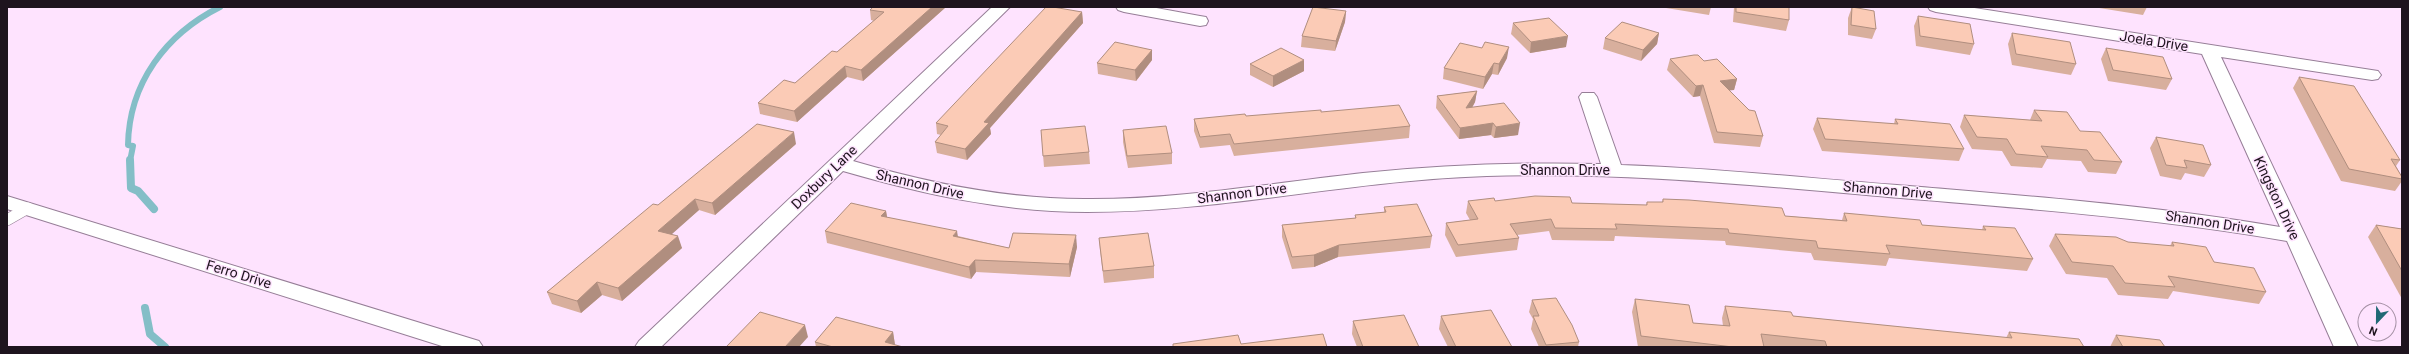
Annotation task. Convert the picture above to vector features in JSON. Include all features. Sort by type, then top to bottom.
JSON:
[{"type":"street","name":"Doxbury Lane","points":[[647,347],[1002,7]]},
{"type":"street","points":[[1124,7],[1200,21]]},
{"type":"street","name":"Joela Drive","points":[[1936,7],[2372,75]]},
{"type":"street","name":"Kingston Drive","points":[[2209,49],[2346,347]]},
{"type":"street","points":[[1588,96],[1613,170]]},
{"type":"street","name":"Shannon Drive","points":[[837,164],[956,194],[1063,206],[1177,201],[1376,177],[1442,172],[1487,170],[1655,171],[2087,207],[2214,221],[2294,236]]},
{"type":"street","name":"Ferro Drive","points":[[7,202],[471,347]]},
{"type":"lane","points":[[7,220],[28,208]]},
{"type":"building","points":[[873,7],[932,7],[861,70],[845,66],[794,111],[758,103],[784,80],[795,83],[832,51],[837,52],[884,12],[870,10]]},
{"type":"building","points":[[1046,7],[1082,12],[984,122],[989,123],[965,149],[935,142],[948,126],[936,123]]},
{"type":"building","points":[[1313,7],[1346,11],[1336,41],[1302,36]]},
{"type":"building","points":[[1736,7],[1789,7],[1789,20],[1736,12]]},
{"type":"building","points":[[1852,7],[1874,11],[1876,29],[1851,25]]},
{"type":"building","points":[[1918,16],[1970,24],[1974,44],[1920,36]]},
{"type":"building","points":[[1549,18],[1568,36],[1531,42],[1513,23]]},
{"type":"building","points":[[1622,22],[1659,33],[1643,50],[1605,38]]},
{"type":"building","points":[[2012,33],[2070,42],[2076,64],[2016,54]]},
{"type":"building","points":[[1115,42],[1152,50],[1135,70],[1097,63]]},
{"type":"building","points":[[1485,42],[1509,47],[1499,64],[1494,63],[1485,77],[1444,68],[1460,43],[1482,48]]},
{"type":"building","points":[[1281,48],[1304,60],[1273,76],[1250,64]]},
{"type":"building","points":[[2106,48],[2163,57],[2172,79],[2113,70]]},
{"type":"building","points":[[1698,55],[1704,61],[1717,59],[1737,79],[1720,81],[1749,110],[1755,111],[1763,136],[1717,132],[1703,85],[1696,86],[1670,59]]},
{"type":"building","points":[[2299,77],[2354,86],[2400,160],[2391,159],[2402,179],[2349,169]]},
{"type":"building","points":[[1477,91],[1466,108],[1504,103],[1520,123],[1496,127],[1493,123],[1460,128],[1437,96]]},
{"type":"building","points":[[1399,105],[1410,126],[1234,144],[1230,134],[1200,137],[1194,119],[1245,114],[1246,116],[1321,110],[1321,112]]},
{"type":"building","points":[[2034,110],[2067,112],[2080,131],[2100,132],[2122,162],[2094,160],[2087,150],[2041,146],[2048,157],[2016,154],[2007,139],[1977,137],[1964,115],[2042,121]]},
{"type":"building","points":[[1817,118],[1898,124],[1895,119],[1950,124],[1964,149],[1825,139]]},
{"type":"building","points":[[757,124],[794,132],[712,203],[695,199],[658,231],[678,236],[618,288],[597,282],[577,301],[547,292],[653,204],[658,205]]},
{"type":"building","points":[[1085,126],[1089,152],[1043,156],[1041,130]]},
{"type":"building","points":[[1166,126],[1172,153],[1127,156],[1123,130]]},
{"type":"building","points":[[2156,137],[2203,145],[2211,165],[2184,160],[2187,168],[2166,165]]},
{"type":"building","points":[[1535,196],[1570,197],[1572,203],[1647,205],[1647,202],[1663,202],[1663,199],[1689,200],[1782,208],[1785,216],[1847,221],[1844,213],[1920,220],[1922,225],[1986,230],[1983,226],[2015,228],[2033,259],[1886,245],[1890,254],[1818,248],[1816,241],[1729,233],[1728,229],[1615,224],[1617,229],[1555,228],[1551,219],[1510,224],[1519,238],[1458,245],[1446,223],[1478,219],[1468,201],[1494,198],[1495,201]]},
{"type":"building","points":[[851,203],[886,211],[881,216],[957,231],[953,236],[1009,248],[1013,233],[1076,235],[1069,264],[975,260],[969,267],[825,231]]},
{"type":"building","points":[[1417,204],[1432,236],[1339,245],[1314,255],[1292,257],[1282,225],[1356,218],[1355,215],[1386,212],[1384,207]]},
{"type":"building","points":[[2376,225],[2402,229],[2402,271]]},
{"type":"building","points":[[1148,233],[1154,266],[1103,271],[1099,238]]},
{"type":"building","points":[[2055,234],[2116,237],[2128,242],[2174,246],[2172,242],[2206,247],[2214,262],[2254,268],[2266,292],[2168,276],[2175,287],[2125,283],[2113,266],[2072,262]]},
{"type":"building","points":[[1556,298],[1572,325],[1579,342],[1546,345],[1533,316],[1539,316],[1532,300]]},
{"type":"building","points":[[1635,299],[1689,305],[1693,323],[1730,326],[1725,306],[1791,312],[1793,316],[2012,338],[2009,332],[2079,339],[2084,347],[1827,347],[1825,341],[1761,334],[1764,347],[1733,347],[1641,336]]},
{"type":"building","points":[[1491,310],[1512,347],[1456,347],[1441,316]]},
{"type":"building","points":[[760,312],[805,325],[785,347],[726,347]]},
{"type":"building","points":[[1404,315],[1419,347],[1363,347],[1353,321]]},
{"type":"building","points":[[836,317],[893,332],[885,342],[903,347],[833,347],[815,342]]},
{"type":"building","points":[[1323,334],[1327,347],[1173,347],[1173,344],[1238,335],[1241,344]]},
{"type":"building","points":[[2116,335],[2160,340],[2165,347],[2123,347]]},
{"type":"waterway","points":[[130,161],[133,146],[128,145],[130,122],[135,101],[143,81],[167,46],[183,31],[220,7]]},
{"type":"waterway","points":[[130,161],[131,188],[138,191],[154,209]]},
{"type":"waterway","points":[[145,308],[150,334],[165,347]]}]
